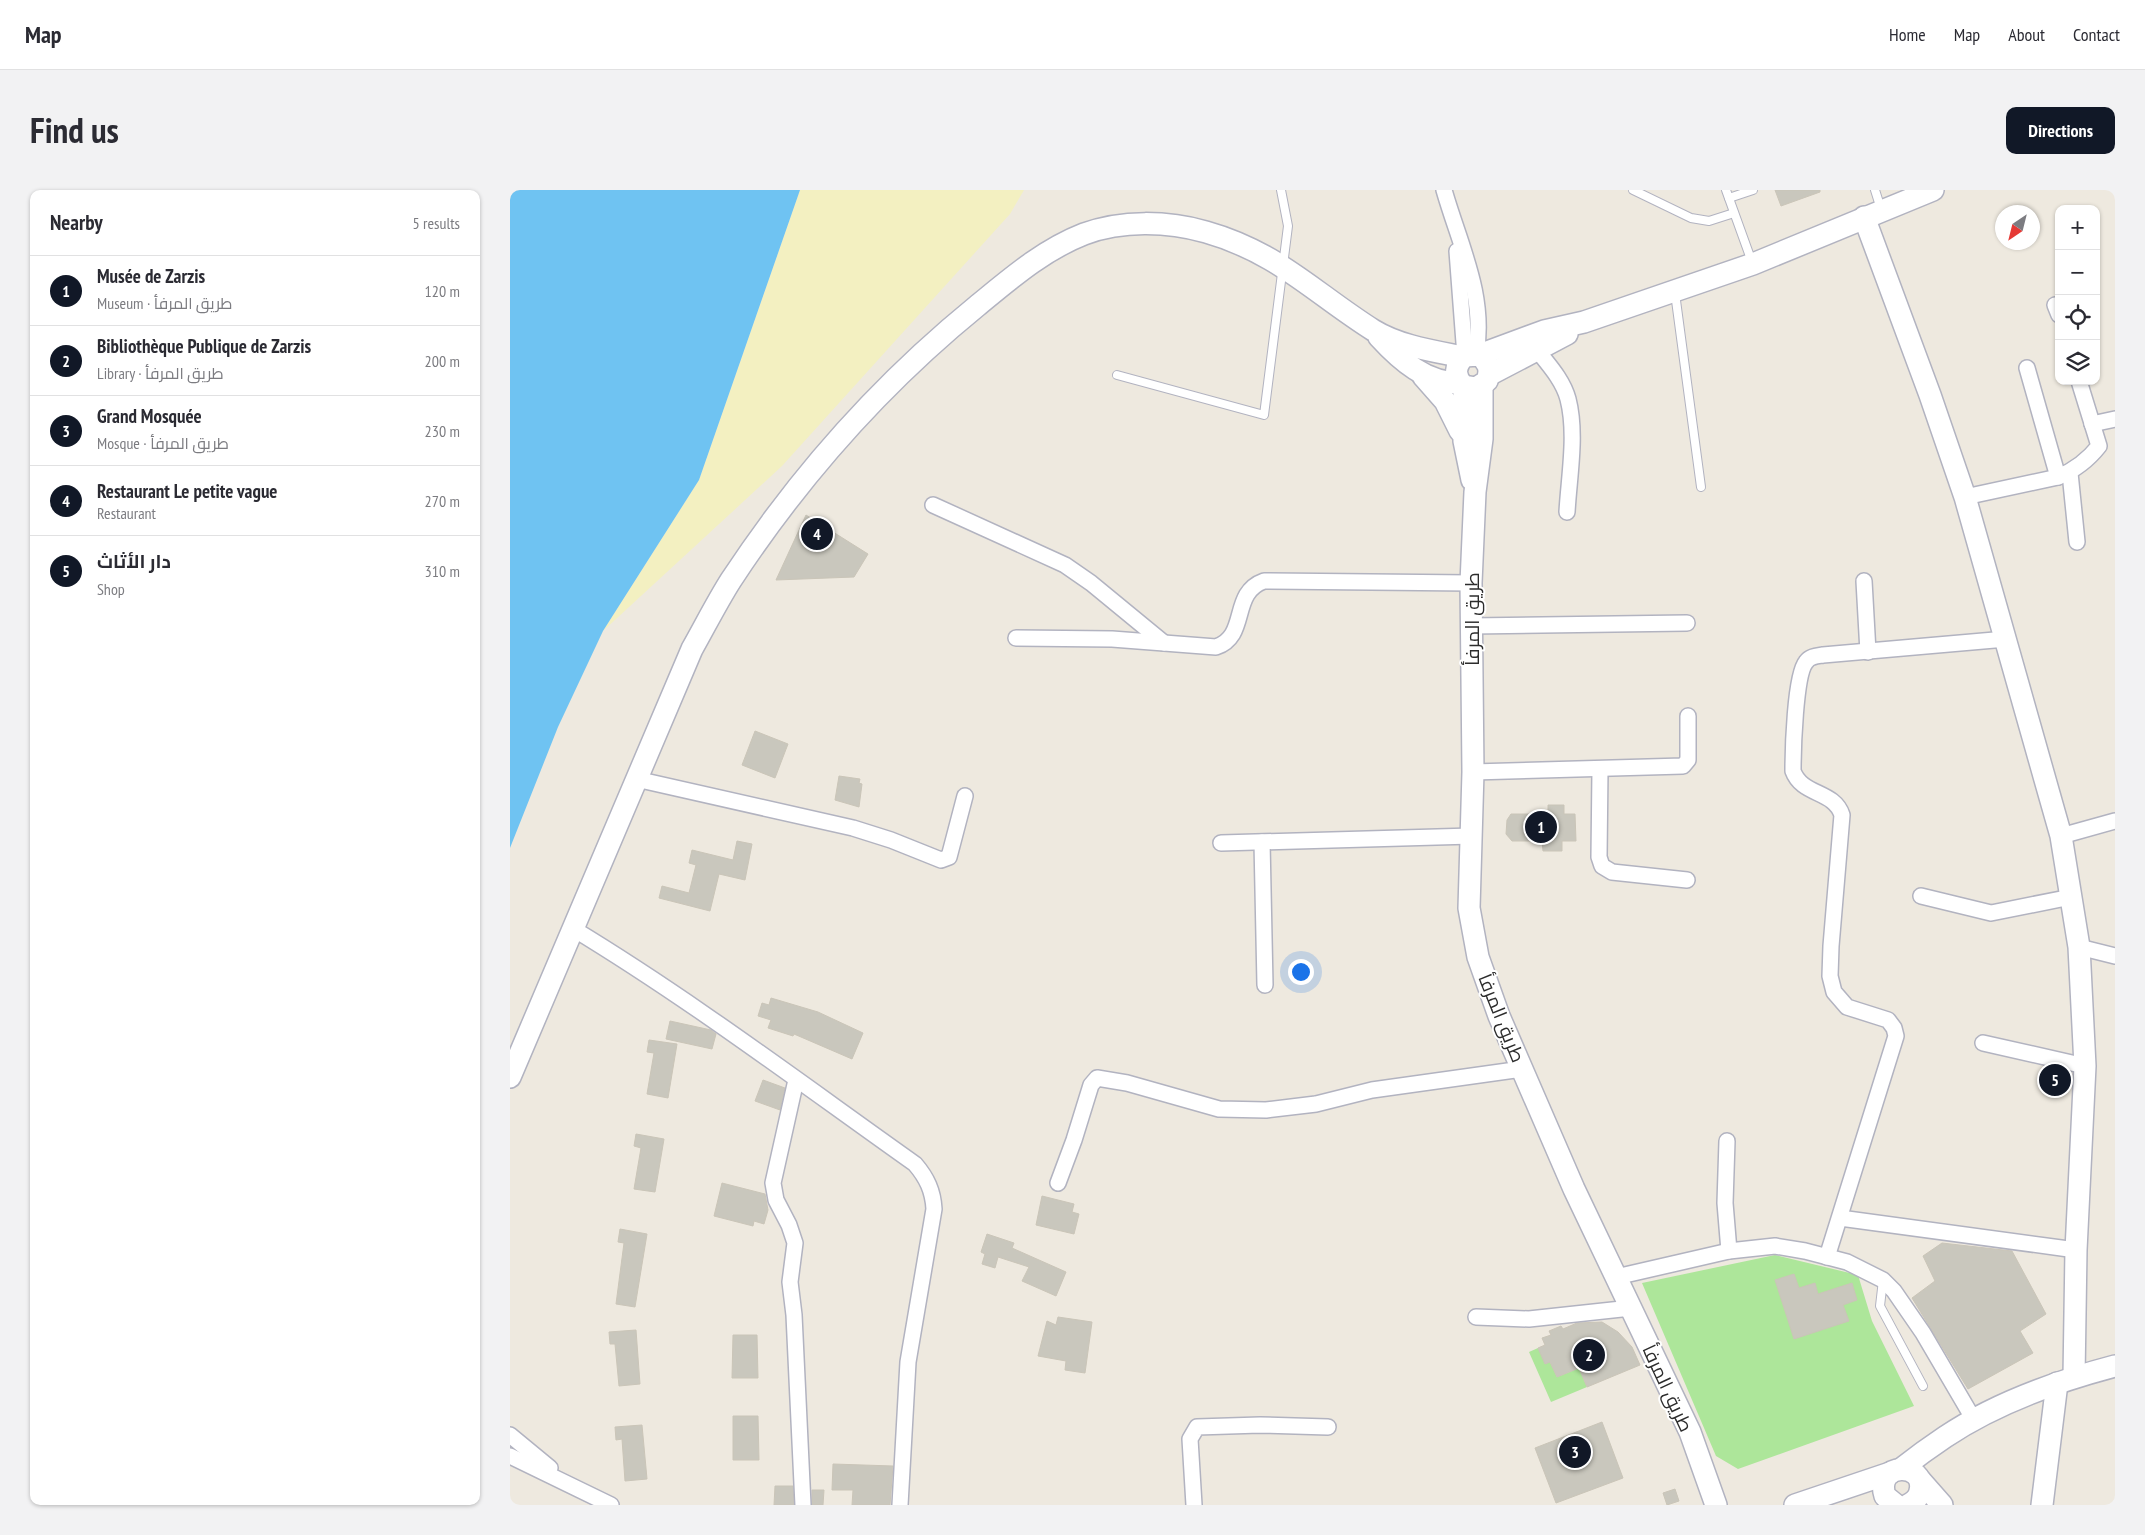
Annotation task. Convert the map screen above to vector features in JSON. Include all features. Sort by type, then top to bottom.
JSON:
[{"type":"street","points":[[1444,190],[1472,275],[1480,316],[1471,356]]},
{"type":"street","points":[[1475,492],[1482,439],[1474,382],[1456,369],[1471,356],[1544,331],[1584,322],[1752,264],[1933,190]]},
{"type":"street","points":[[1873,213],[1930,395],[1965,497],[2006,639],[2061,836],[2079,947],[2085,1066],[2076,1250],[2065,1380],[2042,1505]]},
{"type":"street","points":[[510,1077],[692,649],[730,582],[769,525],[838,436],[886,386],[930,345],[1027,265],[1054,248],[1083,234],[1109,226],[1168,224],[1204,231],[1239,242],[1281,264],[1374,331],[1400,358],[1431,384],[1445,401],[1464,441],[1475,492]]},
{"type":"street","points":[[1415,369],[1436,380],[1474,382],[1536,350],[1584,322]]},
{"type":"street","points":[[1374,331],[1418,347],[1471,356],[1488,363],[1474,382],[1464,441]]},
{"type":"street","points":[[1536,350],[1554,371],[1568,397],[1572,422],[1567,512]]},
{"type":"street","points":[[2027,368],[2064,475],[2077,542]]},
{"type":"street","points":[[1965,497],[2064,475],[2089,459],[2099,446],[2080,385]]},
{"type":"street","points":[[2092,424],[2115,419]]},
{"type":"street","name":"طريق المرفأ","points":[[1475,492],[1471,583],[1473,772],[1469,908],[1478,957],[1499,1016],[1574,1189],[1690,1432],[1716,1505]]},
{"type":"street","points":[[933,505],[1065,565],[1164,643]]},
{"type":"street","points":[[1016,638],[1164,643],[1216,648],[1224,645],[1234,631],[1248,591],[1264,581],[1471,583]]},
{"type":"street","points":[[1864,581],[1868,652]]},
{"type":"street","points":[[1471,626],[1687,623]]},
{"type":"street","points":[[1827,1257],[1896,1036],[1894,1028],[1888,1020],[1847,1007],[1834,992],[1830,976],[1831,946],[1842,815],[1835,801],[1811,791],[1796,778],[1793,771],[1799,682],[1807,660],[1823,655],[2006,639]]},
{"type":"street","points":[[1473,772],[1600,770],[1683,766],[1688,760],[1688,716]]},
{"type":"street","points":[[1600,770],[1599,857],[1602,866],[1612,872],[1687,880]]},
{"type":"street","points":[[636,779],[854,828],[891,840],[941,860],[949,857],[964,796]]},
{"type":"street","points":[[2061,836],[2115,821]]},
{"type":"street","points":[[1221,843],[1472,836]]},
{"type":"street","points":[[1262,842],[1266,985]]},
{"type":"street","points":[[1922,896],[1991,913],[2071,897]]},
{"type":"street","points":[[572,928],[610,951],[757,1051],[915,1164],[925,1176],[933,1194],[934,1209],[908,1362],[900,1505]]},
{"type":"street","points":[[2079,947],[2115,956]]},
{"type":"street","points":[[1983,1043],[2085,1066]]},
{"type":"street","points":[[1058,1183],[1091,1085],[1097,1078],[1126,1083],[1219,1109],[1266,1110],[1316,1104],[1372,1090],[1522,1069]]},
{"type":"street","points":[[796,1080],[773,1183],[776,1200],[789,1225],[795,1243],[790,1282],[794,1315],[803,1505]]},
{"type":"street","points":[[1727,1141],[1725,1203],[1729,1251]]},
{"type":"street","points":[[1840,1218],[2076,1250]]},
{"type":"street","points":[[1616,1277],[1729,1251],[1774,1246],[1847,1262],[1883,1280],[1894,1291],[1923,1333],[1974,1420]]},
{"type":"street","points":[[1476,1317],[1529,1319],[1631,1308]]},
{"type":"street","points":[[1896,1505],[1889,1501],[1883,1490],[1884,1484],[1907,1474],[1945,1437],[1974,1420],[2065,1380],[2115,1366]]},
{"type":"street","points":[[1194,1505],[1190,1439],[1197,1427],[1260,1425],[1328,1427]]},
{"type":"street","points":[[510,1435],[535,1457],[582,1490]]},
{"type":"street","points":[[510,1456],[611,1505]]},
{"type":"street","points":[[1795,1505],[1907,1474]]},
{"type":"street","points":[[1907,1474],[1920,1493],[1917,1499],[1908,1505]]},
{"type":"street","points":[[1907,1474],[1942,1505]]},
{"type":"lane","points":[[1117,375],[1264,415],[1281,264],[1288,226],[1281,190]]},
{"type":"lane","points":[[1633,190],[1691,218],[1709,221],[1734,213]]},
{"type":"lane","points":[[1726,190],[1752,264]]},
{"type":"lane","points":[[1729,198],[1753,190]]},
{"type":"lane","points":[[1873,213],[1875,190]]},
{"type":"lane","points":[[1675,291],[1701,487]]},
{"type":"lane","points":[[1883,1280],[1880,1306],[1922,1386]]},
{"type":"green space","points":[[1775,1255],[1858,1275],[1872,1321],[1914,1406],[1738,1469],[1716,1456],[1642,1283]]},
{"type":"green space","points":[[1538,1348],[1550,1362],[1557,1377],[1579,1368],[1587,1387],[1551,1402],[1529,1352]]},
{"type":"sand","points":[[800,190],[1024,190],[1010,214],[782,466],[603,631],[699,480]]},
{"type":"water","points":[[510,190],[800,190],[699,480],[603,631],[558,727],[510,848]]},
{"type":"building","points":[[1775,190],[1820,190],[1820,192],[1781,206]]},
{"type":"building","points":[[806,515],[868,554],[854,577],[776,580]]},
{"type":"building","points":[[755,731],[788,744],[775,778],[742,765]]},
{"type":"building","points":[[839,776],[860,779],[859,783],[862,784],[859,807],[835,800]]},
{"type":"building","points":[[1548,805],[1564,805],[1564,814],[1575,814],[1576,841],[1562,841],[1562,851],[1543,851],[1542,841],[1512,841],[1506,834],[1507,820],[1511,814],[1548,814]]},
{"type":"building","points":[[737,841],[752,844],[745,880],[719,874],[710,911],[659,898],[662,886],[689,893],[696,865],[689,863],[692,850],[733,860]]},
{"type":"building","points":[[771,998],[818,1012],[863,1033],[852,1059],[794,1034],[793,1036],[768,1028],[771,1020],[758,1016],[762,1003],[769,1005]]},
{"type":"building","points":[[670,1021],[711,1030],[716,1034],[712,1049],[666,1039]]},
{"type":"building","points":[[649,1040],[677,1044],[668,1098],[647,1094],[654,1053],[647,1052]]},
{"type":"building","points":[[763,1080],[785,1088],[780,1110],[755,1101]]},
{"type":"building","points":[[636,1134],[664,1139],[655,1192],[634,1189],[641,1148],[634,1146]]},
{"type":"building","points":[[722,1183],[765,1194],[768,1210],[764,1224],[754,1221],[753,1226],[714,1216]]},
{"type":"building","points":[[1042,1196],[1074,1204],[1072,1212],[1079,1214],[1074,1234],[1036,1225]]},
{"type":"building","points":[[620,1229],[647,1234],[635,1307],[616,1304],[624,1243],[618,1242]]},
{"type":"building","points":[[987,1234],[1014,1243],[1012,1248],[1066,1272],[1056,1296],[1022,1281],[1029,1267],[998,1257],[995,1268],[982,1264],[985,1254],[981,1252]]},
{"type":"building","points":[[1942,1243],[2012,1251],[2046,1314],[2020,1331],[2033,1353],[1968,1389],[1912,1298],[1935,1281],[1923,1256]]},
{"type":"building","points":[[1794,1274],[1799,1288],[1815,1283],[1818,1294],[1852,1283],[1857,1300],[1843,1305],[1849,1321],[1794,1339],[1775,1280]]},
{"type":"building","points":[[1058,1317],[1092,1322],[1085,1373],[1065,1370],[1066,1361],[1038,1356],[1047,1321],[1056,1325]]},
{"type":"building","points":[[1602,1322],[1618,1332],[1632,1347],[1640,1365],[1587,1387],[1579,1368],[1557,1377],[1550,1362],[1545,1364],[1538,1348],[1545,1345],[1542,1338],[1551,1335],[1549,1331],[1561,1326],[1563,1329],[1577,1323]]},
{"type":"building","points":[[636,1330],[640,1384],[619,1386],[615,1344],[610,1344],[609,1332]]},
{"type":"building","points":[[733,1335],[757,1335],[758,1378],[732,1378]]},
{"type":"building","points":[[733,1416],[758,1416],[759,1460],[733,1460]]},
{"type":"building","points":[[1602,1422],[1623,1478],[1556,1503],[1535,1448]]},
{"type":"building","points":[[642,1425],[647,1479],[625,1481],[622,1439],[616,1440],[615,1427]]},
{"type":"building","points":[[833,1464],[893,1466],[890,1505],[852,1505],[853,1490],[832,1490]]},
{"type":"building","points":[[775,1486],[793,1486],[794,1505],[774,1505]]},
{"type":"building","points":[[1675,1489],[1679,1501],[1667,1505],[1663,1493]]},
{"type":"building","points":[[812,1490],[824,1490],[823,1505],[812,1505]]},
{"type":"place","name":"Restaurant Le petite vague","points":[[817,534]]},
{"type":"place","name":"Musée de Zarzis","points":[[1541,827]]},
{"type":"place","name":"دار الأثاث","points":[[2055,1080]]},
{"type":"place","name":"Bibliothèque Publique de Zarzis","points":[[1589,1355]]},
{"type":"place","name":"Grand Mosquée","points":[[1575,1452]]}]
